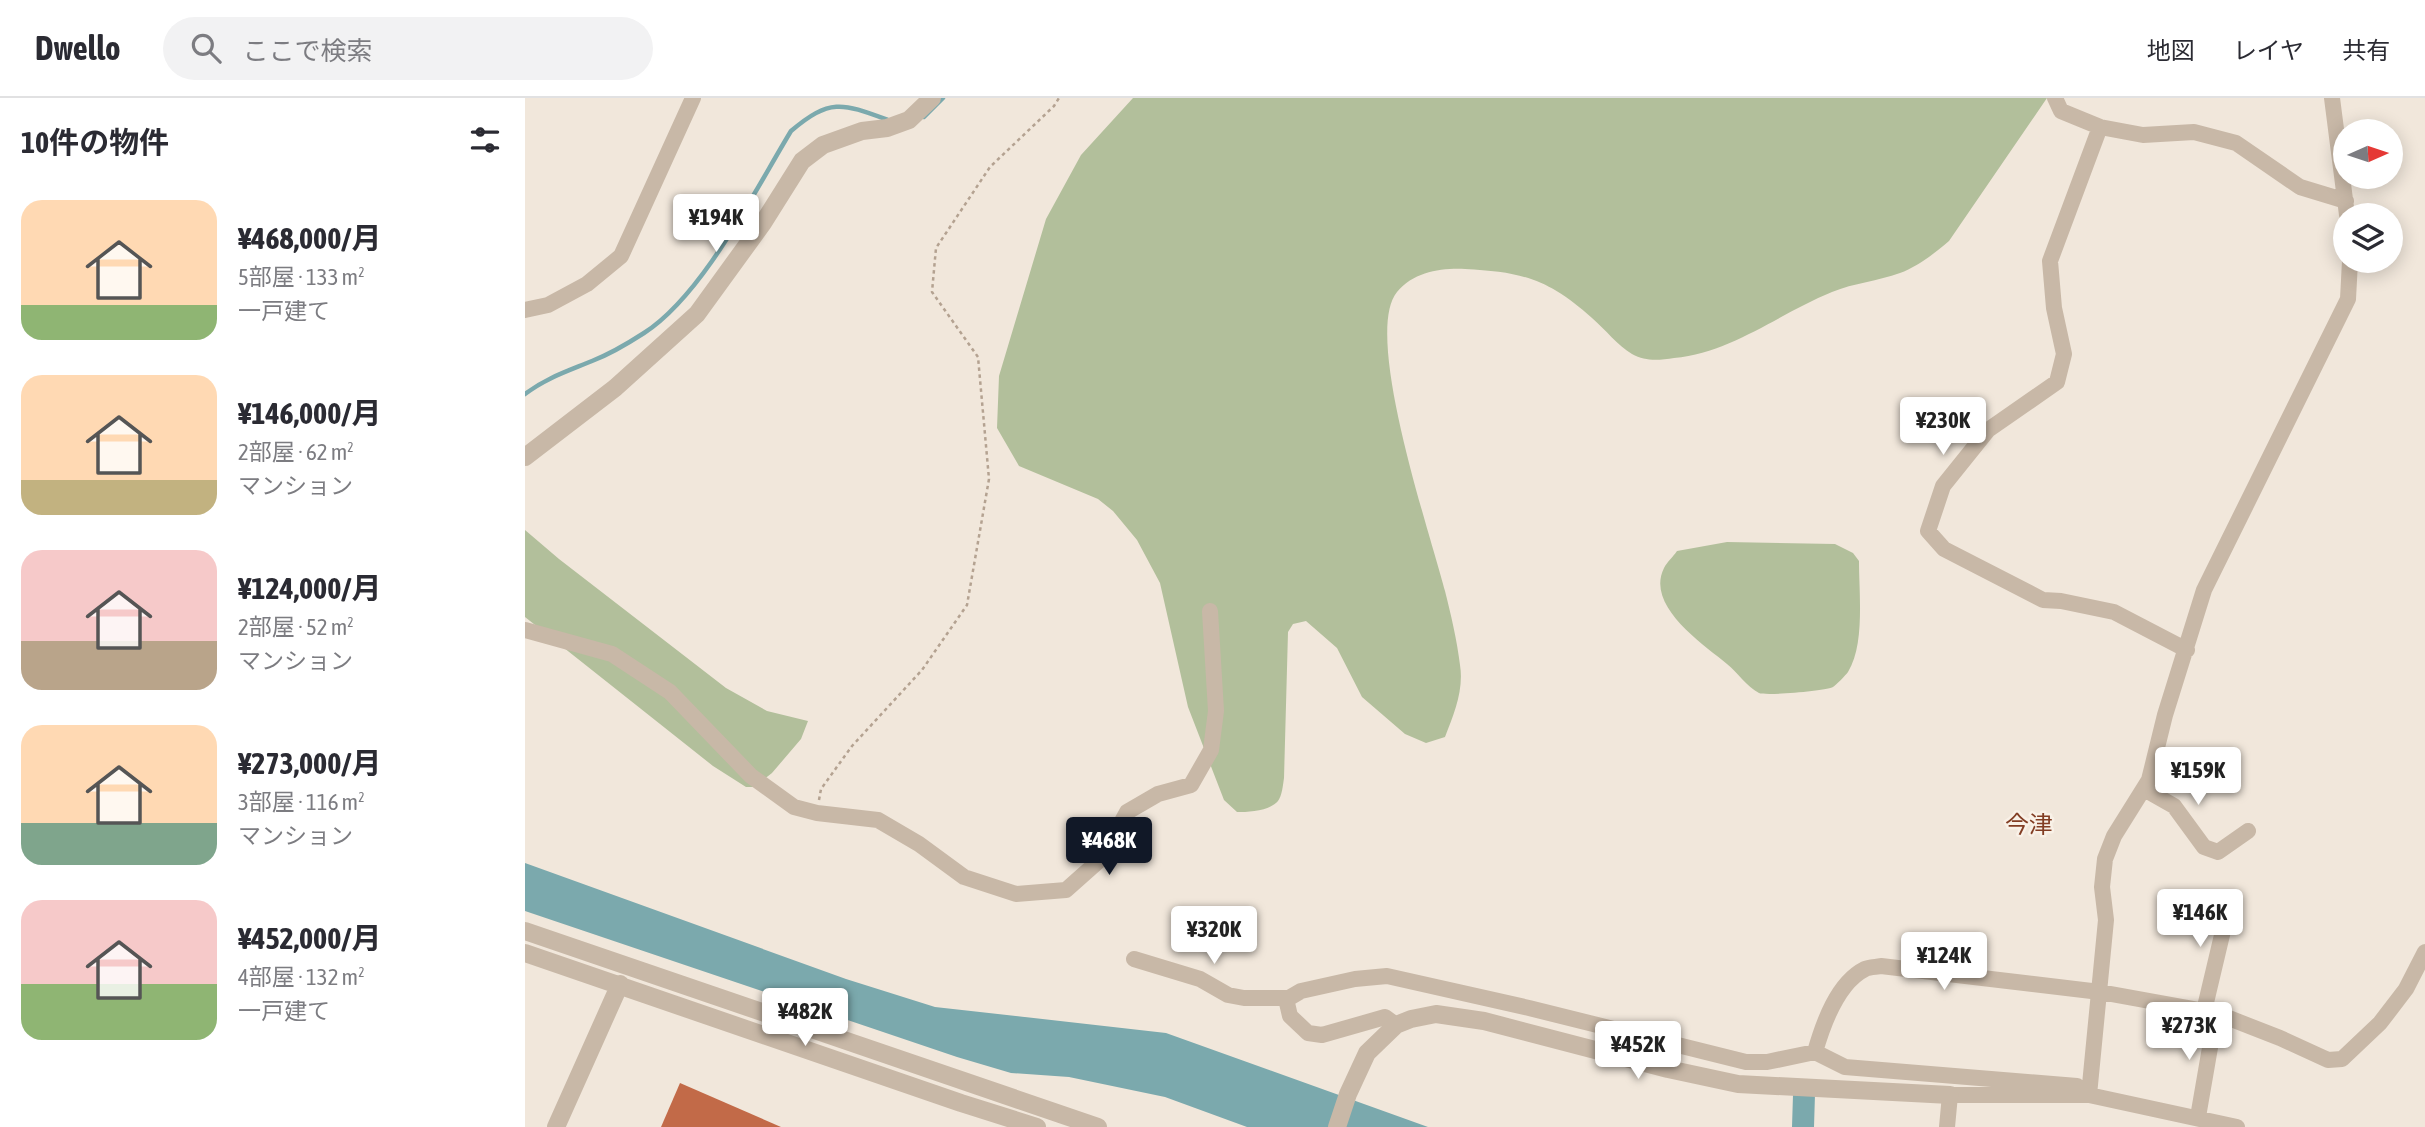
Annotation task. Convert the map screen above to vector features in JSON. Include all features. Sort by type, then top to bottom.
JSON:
[{"type":"street","points":[[525,310],[548,305],[587,284],[621,256],[693,98]]},
{"type":"street","points":[[525,457],[615,388],[697,314],[763,223],[801,160],[823,145],[862,131],[887,128],[909,120],[932,98]]},
{"type":"street","points":[[2055,98],[2061,111],[2100,127],[2143,135],[2194,132],[2236,143],[2300,187],[2336,203]]},
{"type":"street","points":[[2332,98],[2346,203]]},
{"type":"street","points":[[2100,127],[2050,261],[2054,307],[2064,354],[2057,382],[1988,430],[1943,486],[1928,531],[1944,549],[2043,600],[2114,612],[2187,650]]},
{"type":"street","points":[[2089,1091],[2106,920],[2102,887],[2105,859],[2114,836],[2150,780],[2165,715],[2204,590],[2251,492],[2325,350],[2348,299],[2349,273]]},
{"type":"street","points":[[525,630],[612,654],[670,692],[751,776],[794,807],[817,813],[878,820],[919,844],[964,877],[1016,894],[1066,890],[1102,858],[1127,812],[1158,794],[1191,785],[1211,750],[1216,711],[1210,611]]},
{"type":"street","points":[[2144,789],[2174,806],[2204,847],[2218,852],[2248,831]]},
{"type":"street","points":[[2191,1120],[2231,897]]},
{"type":"street","points":[[525,931],[1098,1127]]},
{"type":"street","points":[[1815,1052],[1835,1001],[1847,985],[1865,969],[1881,966],[2100,992],[2210,1012],[2280,1038],[2327,1060],[2342,1059],[2379,1023],[2399,997],[2425,952]]},
{"type":"street","points":[[525,953],[1037,1127]]},
{"type":"street","points":[[1134,959],[1200,979],[1228,995],[1244,998],[1289,998],[1301,991],[1355,979],[1387,976],[1746,1062],[1767,1062],[1815,1052],[1845,1067],[2089,1091],[2191,1120],[2237,1127]]},
{"type":"street","points":[[556,1127],[619,984]]},
{"type":"street","points":[[1289,998],[1287,1003],[1290,1016],[1308,1033],[1322,1035],[1385,1017],[1396,1025]]},
{"type":"street","points":[[1337,1127],[1348,1094],[1367,1053],[1396,1025],[1436,1014],[1484,1021],[1668,1069],[1738,1084],[1950,1095],[2089,1091]]},
{"type":"street","points":[[1947,1127],[1950,1095]]},
{"type":"path","points":[[817,813],[821,789],[852,746],[922,670],[967,605],[989,479],[978,357],[932,292],[936,248],[991,167],[1059,98]]},
{"type":"green space","points":[[1133,98],[2047,98],[1949,241],[1932,255],[1892,276],[1832,292],[1736,340],[1696,354],[1658,360],[1637,357],[1562,294],[1534,280],[1503,272],[1446,269],[1419,276],[1404,285],[1397,292],[1388,315],[1388,349],[1393,391],[1414,483],[1456,637],[1461,674],[1455,711],[1445,737],[1426,743],[1405,734],[1362,697],[1337,648],[1306,621],[1293,624],[1288,632],[1284,778],[1281,793],[1278,801],[1269,807],[1237,812],[1224,800],[1188,707],[1160,583],[1137,540],[1113,511],[1098,499],[1019,466],[997,428],[999,376],[1046,219],[1081,155]]},
{"type":"green space","points":[[525,530],[726,688],[767,711],[808,721],[801,739],[772,773],[754,787],[746,787],[713,766],[525,617]]},
{"type":"green space","points":[[1727,542],[1835,544],[1853,553],[1859,561],[1860,618],[1857,648],[1848,672],[1833,687],[1796,693],[1759,693],[1692,635],[1669,610],[1662,596],[1660,582],[1664,568],[1677,551]]},
{"type":"water","points":[[525,863],[846,979],[935,1007],[1166,1033],[1428,1127],[1247,1127],[1165,1097],[1069,1077],[1011,1073],[525,911]]},
{"type":"water","points":[[1815,1094],[1814,1127],[1792,1127],[1793,1095]]},
{"type":"building","points":[[680,1083],[781,1127],[661,1127]]},
{"type":"waterway","points":[[924,117],[943,98]]},
{"type":"waterway","points":[[525,394],[549,379],[618,348],[666,316],[707,268],[744,212],[791,131],[804,120],[816,113],[837,107],[859,110],[888,120]]},
{"type":"district","name":"今津","points":[[2029,825]]}]
